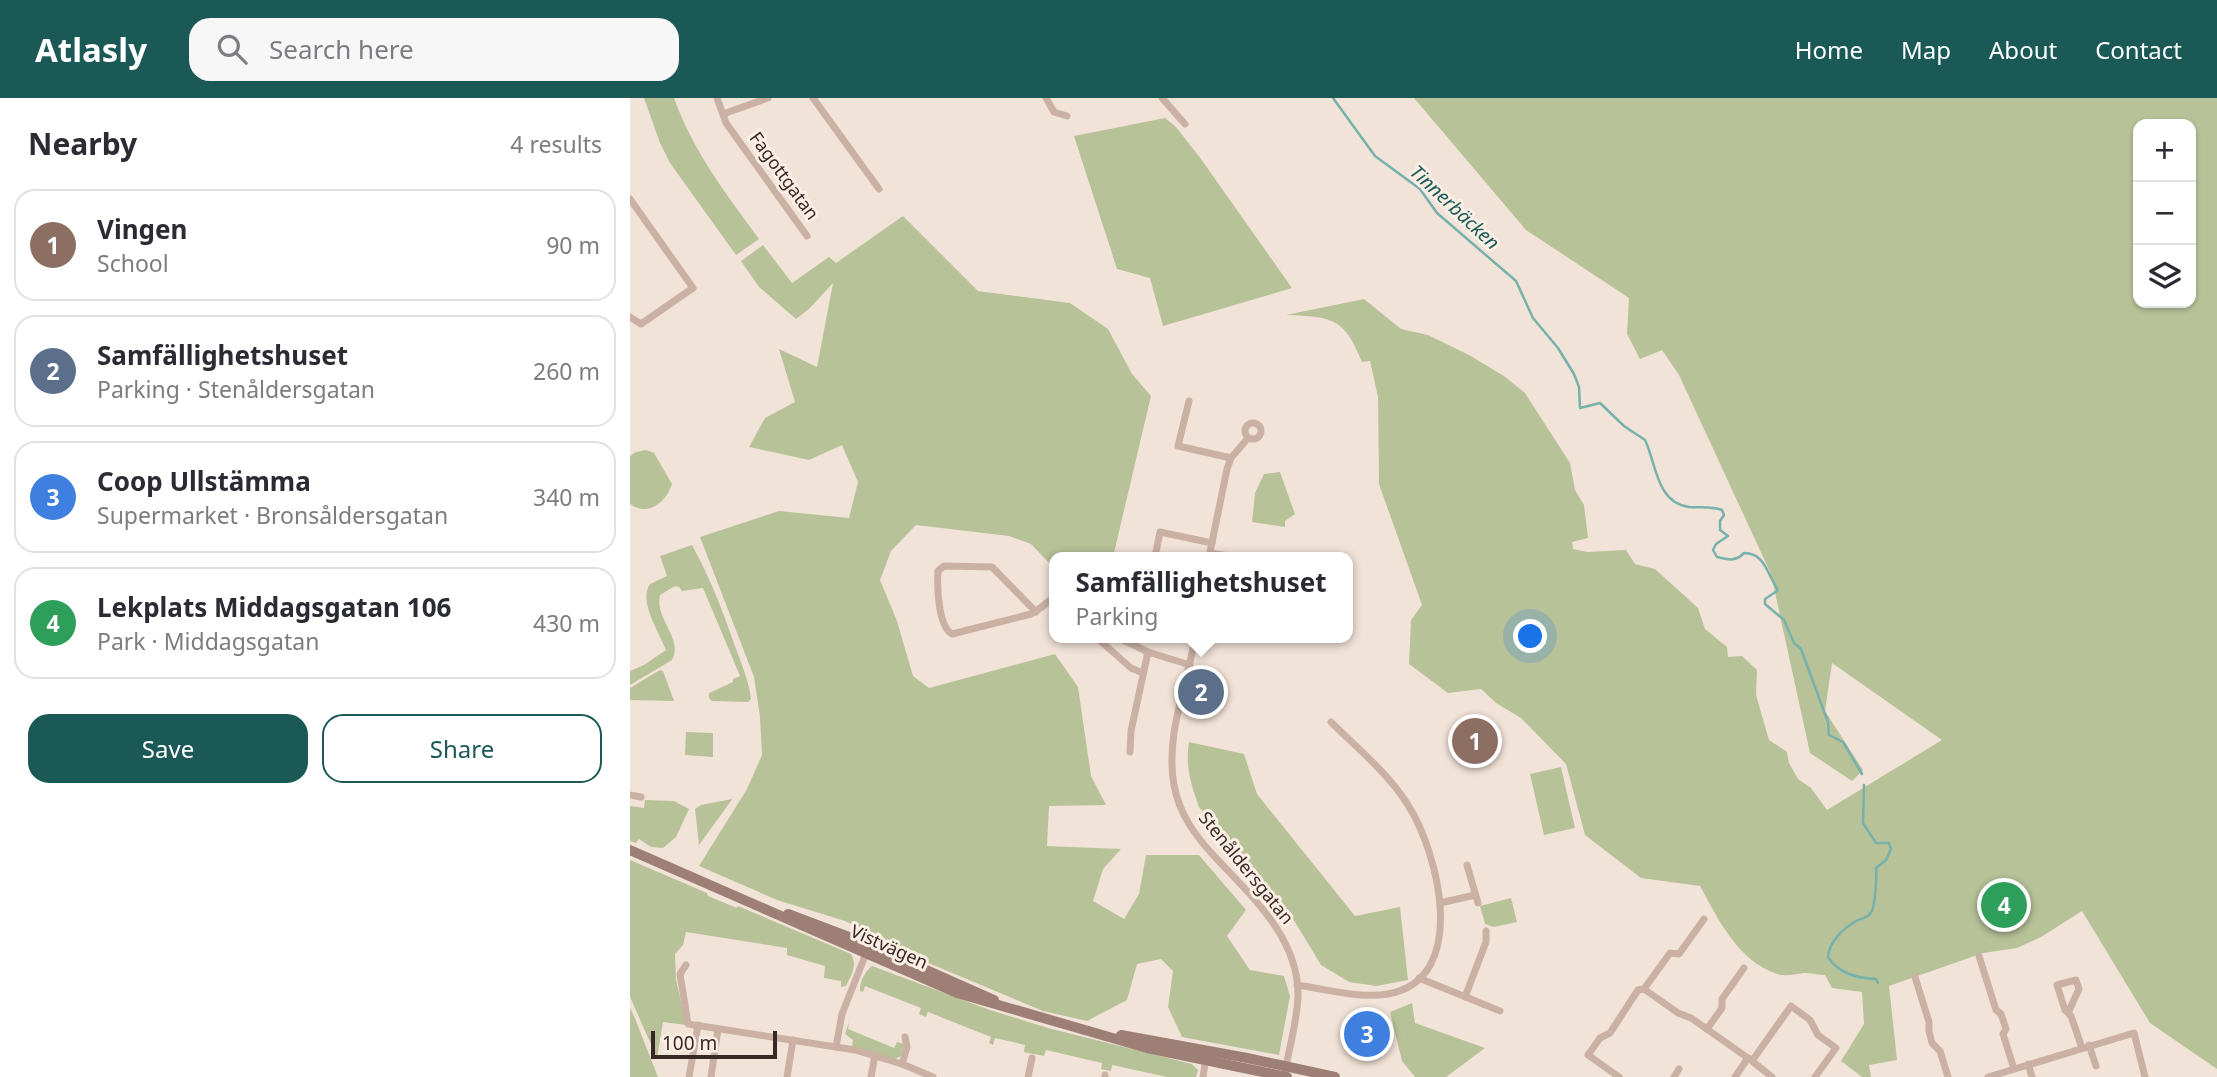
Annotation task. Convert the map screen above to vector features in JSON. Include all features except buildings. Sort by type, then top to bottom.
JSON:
[{"type":"main road","name":"Vistvägen","points":[[630,850],[1018,1012],[1072,1028],[1285,1073],[1335,1077]]},
{"type":"street","name":"Fagottgatan","points":[[717,98],[726,123],[807,236]]},
{"type":"street","points":[[723,114],[768,98]]},
{"type":"street","points":[[813,98],[879,189]]},
{"type":"street","points":[[1046,98],[1054,112],[1067,116]]},
{"type":"street","points":[[1162,98],[1185,124]]},
{"type":"street","points":[[630,199],[693,288],[641,324],[630,317]]},
{"type":"street","points":[[1189,401],[1178,446],[1231,458]]},
{"type":"street","points":[[1210,552],[1223,481],[1231,458],[1248,438]]},
{"type":"street","points":[[1156,552],[1160,532],[1212,542]]},
{"type":"street","points":[[1036,612],[992,567],[944,566],[938,571],[938,597],[946,629],[950,633],[956,634],[1036,612],[1049,601]]},
{"type":"street","points":[[1103,643],[1131,668],[1143,673]]},
{"type":"street","points":[[1129,643],[1148,652],[1190,665]]},
{"type":"street","name":"Stenåldersgatan","points":[[1194,643],[1171,755],[1174,785],[1190,827],[1275,925],[1291,957],[1298,999],[1285,1073]]},
{"type":"street","points":[[1130,752],[1130,731],[1148,652]]},
{"type":"street","points":[[1297,985],[1380,995],[1401,990],[1419,978],[1430,964],[1438,943],[1440,903],[1429,855],[1414,816],[1395,787],[1331,722]]},
{"type":"street","points":[[630,795],[641,797]]},
{"type":"street","points":[[1440,903],[1476,899],[1467,864]]},
{"type":"street","points":[[1644,989],[1670,953],[1679,954],[1704,919]]},
{"type":"street","points":[[1465,997],[1486,943],[1486,931]]},
{"type":"street","points":[[836,1047],[842,1014],[868,950]]},
{"type":"street","points":[[1979,956],[1996,1010],[2001,1014],[2006,1029],[2003,1034],[2014,1069]]},
{"type":"street","points":[[686,965],[680,974],[688,1024],[875,1055],[933,1077]]},
{"type":"street","points":[[1707,1029],[1722,1007],[1722,999],[1744,968]]},
{"type":"street","points":[[1915,977],[1929,1022],[1928,1031],[1932,1043],[1940,1051],[1948,1077]]},
{"type":"street","points":[[1419,978],[1500,1011]]},
{"type":"street","points":[[1619,1077],[1588,1055],[1600,1038],[1610,1032],[1638,990],[1644,989],[1678,1013],[1691,1018],[1772,1077]]},
{"type":"street","points":[[1734,1077],[1791,1006],[1810,1020],[1818,1035],[1836,1048],[1815,1077]]},
{"type":"street","points":[[2068,1013],[2096,1066]]},
{"type":"street","points":[[689,1077],[698,1025]]},
{"type":"street","points":[[711,1077],[718,1028]]},
{"type":"street","points":[[1988,1077],[2134,1033],[2145,1077]]},
{"type":"street","points":[[902,1064],[907,1047],[905,1037]]},
{"type":"street","points":[[787,1077],[793,1040]]},
{"type":"street","points":[[871,1077],[875,1055]]},
{"type":"street","points":[[1203,1077],[1206,1056]]},
{"type":"street","points":[[1028,1077],[1032,1058]]},
{"type":"street","points":[[2028,1064],[2032,1077]]},
{"type":"street","points":[[1674,1077],[1679,1069]]},
{"type":"green space","points":[[644,98],[674,98],[701,154],[759,239],[736,255],[670,163]]},
{"type":"green space","points":[[1414,98],[2217,98],[2217,1069],[2150,1023],[2082,911],[2041,937],[2017,948],[1983,953],[1889,986],[1897,1060],[1869,1065],[1871,1077],[1862,1077],[1841,1061],[1864,1024],[1862,992],[1832,988],[1825,975],[1777,974],[1763,968],[1731,938],[1700,886],[1641,878],[1585,835],[1566,764],[1521,718],[1496,703],[1481,689],[1448,693],[1409,664],[1411,620],[1422,605],[1379,484],[1378,397],[1370,361],[1362,362],[1349,336],[1334,322],[1315,317],[1286,315],[1364,299],[1401,329],[1428,335],[1469,355],[1504,376],[1525,393],[1570,463],[1575,490],[1584,505],[1588,538],[1572,542],[1573,549],[1587,552],[1626,550],[1635,564],[1655,569],[1698,608],[1705,629],[1727,647],[1728,657],[1742,656],[1757,670],[1756,695],[1769,740],[1787,752],[1789,763],[1798,779],[1811,788],[1827,810],[1942,740],[1832,663],[1825,711],[1863,770],[1852,781],[1810,753],[1771,574],[1679,375],[1662,350],[1640,359],[1627,334],[1629,298],[1526,230]]},
{"type":"green space","points":[[1165,118],[1176,127],[1201,159],[1292,288],[1163,326],[1150,278],[1117,269],[1074,136]]},
{"type":"green space","points":[[903,216],[978,291],[1070,303],[1108,329],[1132,374],[1151,396],[1114,552],[1049,552],[1049,563],[1031,544],[1009,536],[916,525],[891,551],[880,580],[897,621],[913,676],[929,688],[1055,654],[1078,687],[1091,776],[1106,805],[1049,806],[1047,846],[1121,849],[1103,869],[1093,901],[1124,919],[1139,894],[1146,855],[1199,855],[1246,910],[1227,936],[1250,970],[1284,976],[1290,996],[1279,1055],[1182,1037],[1168,1007],[1173,971],[1161,959],[1137,964],[1127,1000],[1087,1021],[1043,1011],[926,962],[845,921],[777,900],[699,866],[747,789],[762,755],[754,677],[700,537],[779,511],[849,518],[858,482],[842,445],[809,460],[749,447],[765,418],[795,402],[779,349],[817,367],[833,283],[796,319],[759,287],[741,261],[763,245],[792,283],[829,257],[836,263]]},
{"type":"green space","points":[[646,450],[654,453],[672,484],[661,502],[643,509],[630,504],[630,456]]},
{"type":"green space","points":[[1280,472],[1295,514],[1285,521],[1285,527],[1252,522],[1255,493],[1264,474]]},
{"type":"green space","points":[[692,545],[716,595],[747,679],[751,699],[748,702],[712,701],[709,698],[709,693],[740,676],[703,588],[682,591],[675,586],[660,595],[661,612],[672,636],[675,652],[672,660],[630,685],[630,671],[666,650],[646,599],[650,584],[667,576],[660,556]]},
{"type":"green space","points":[[660,670],[663,671],[674,701],[630,700],[630,688]]},
{"type":"green space","points":[[686,732],[713,733],[713,757],[685,755]]},
{"type":"green space","points":[[1189,742],[1244,754],[1257,794],[1355,916],[1400,907],[1408,980],[1376,986],[1349,982],[1321,965],[1295,922],[1199,807],[1190,775]]},
{"type":"green space","points":[[1561,767],[1575,828],[1544,835],[1530,774]]},
{"type":"green space","points":[[732,799],[699,845],[695,809],[701,805]]},
{"type":"green space","points":[[645,800],[674,801],[689,809],[676,837],[663,848],[651,847],[639,839],[636,843],[630,841],[630,806],[644,808]]},
{"type":"green space","points":[[630,860],[707,893],[708,896],[851,954],[854,966],[846,986],[841,987],[841,981],[824,978],[825,966],[787,955],[787,948],[686,932],[683,945],[675,954],[676,979],[686,1025],[663,1022],[657,1058],[630,997]]},
{"type":"green space","points":[[1511,898],[1517,922],[1494,927],[1485,924],[1480,906]]},
{"type":"green space","points":[[872,966],[990,1010],[1048,1028],[1192,1064],[1198,1070],[1196,1077],[1167,1077],[1112,1065],[1111,1071],[1101,1069],[1102,1063],[1046,1050],[1044,1056],[1024,1052],[1025,1045],[995,1038],[993,1045],[989,1043],[991,1037],[928,1012],[926,1017],[919,1014],[921,1008],[865,986],[863,992],[860,991],[863,977]]},
{"type":"green space","points":[[1412,1003],[1415,1023],[1485,1048],[1446,1077],[1415,1077],[1402,1061],[1390,1012]]},
{"type":"green space","points":[[630,1008],[634,1016],[658,1077],[630,1077]]},
{"type":"green space","points":[[849,1022],[848,1029],[894,1048],[897,1042],[904,1044],[901,1056],[895,1059],[852,1047],[853,1040],[845,1034]]},
{"type":"waterway","name":"Tinnerbäcken","points":[[1333,98],[1375,156],[1420,189],[1437,213],[1516,281],[1533,318],[1558,348],[1574,374],[1579,387],[1580,408],[1600,403],[1624,426],[1645,440],[1663,490],[1678,504],[1722,510],[1724,515],[1720,521],[1720,530],[1728,536],[1716,544],[1713,550],[1717,557],[1728,559],[1738,558],[1744,553],[1751,554],[1757,556],[1765,565],[1777,588],[1777,591],[1765,599],[1765,604],[1784,620],[1794,643],[1801,649],[1828,722],[1829,735],[1843,742],[1862,774]]},
{"type":"waterway","name":"Tinnerbäcken","points":[[1864,785],[1863,823],[1876,843],[1889,843],[1891,849],[1886,860],[1876,868],[1872,911],[1838,935],[1831,945],[1828,957],[1843,971],[1876,979],[1878,983]]},
{"type":"place","name":"Samfällighetshuset","points":[[1201,692]]},
{"type":"place","name":"Vingen","points":[[1475,741]]},
{"type":"place","name":"Lekplats Middagsgatan 106","points":[[2004,905]]},
{"type":"place","name":"Coop Ullstämma","points":[[1367,1034]]}]
